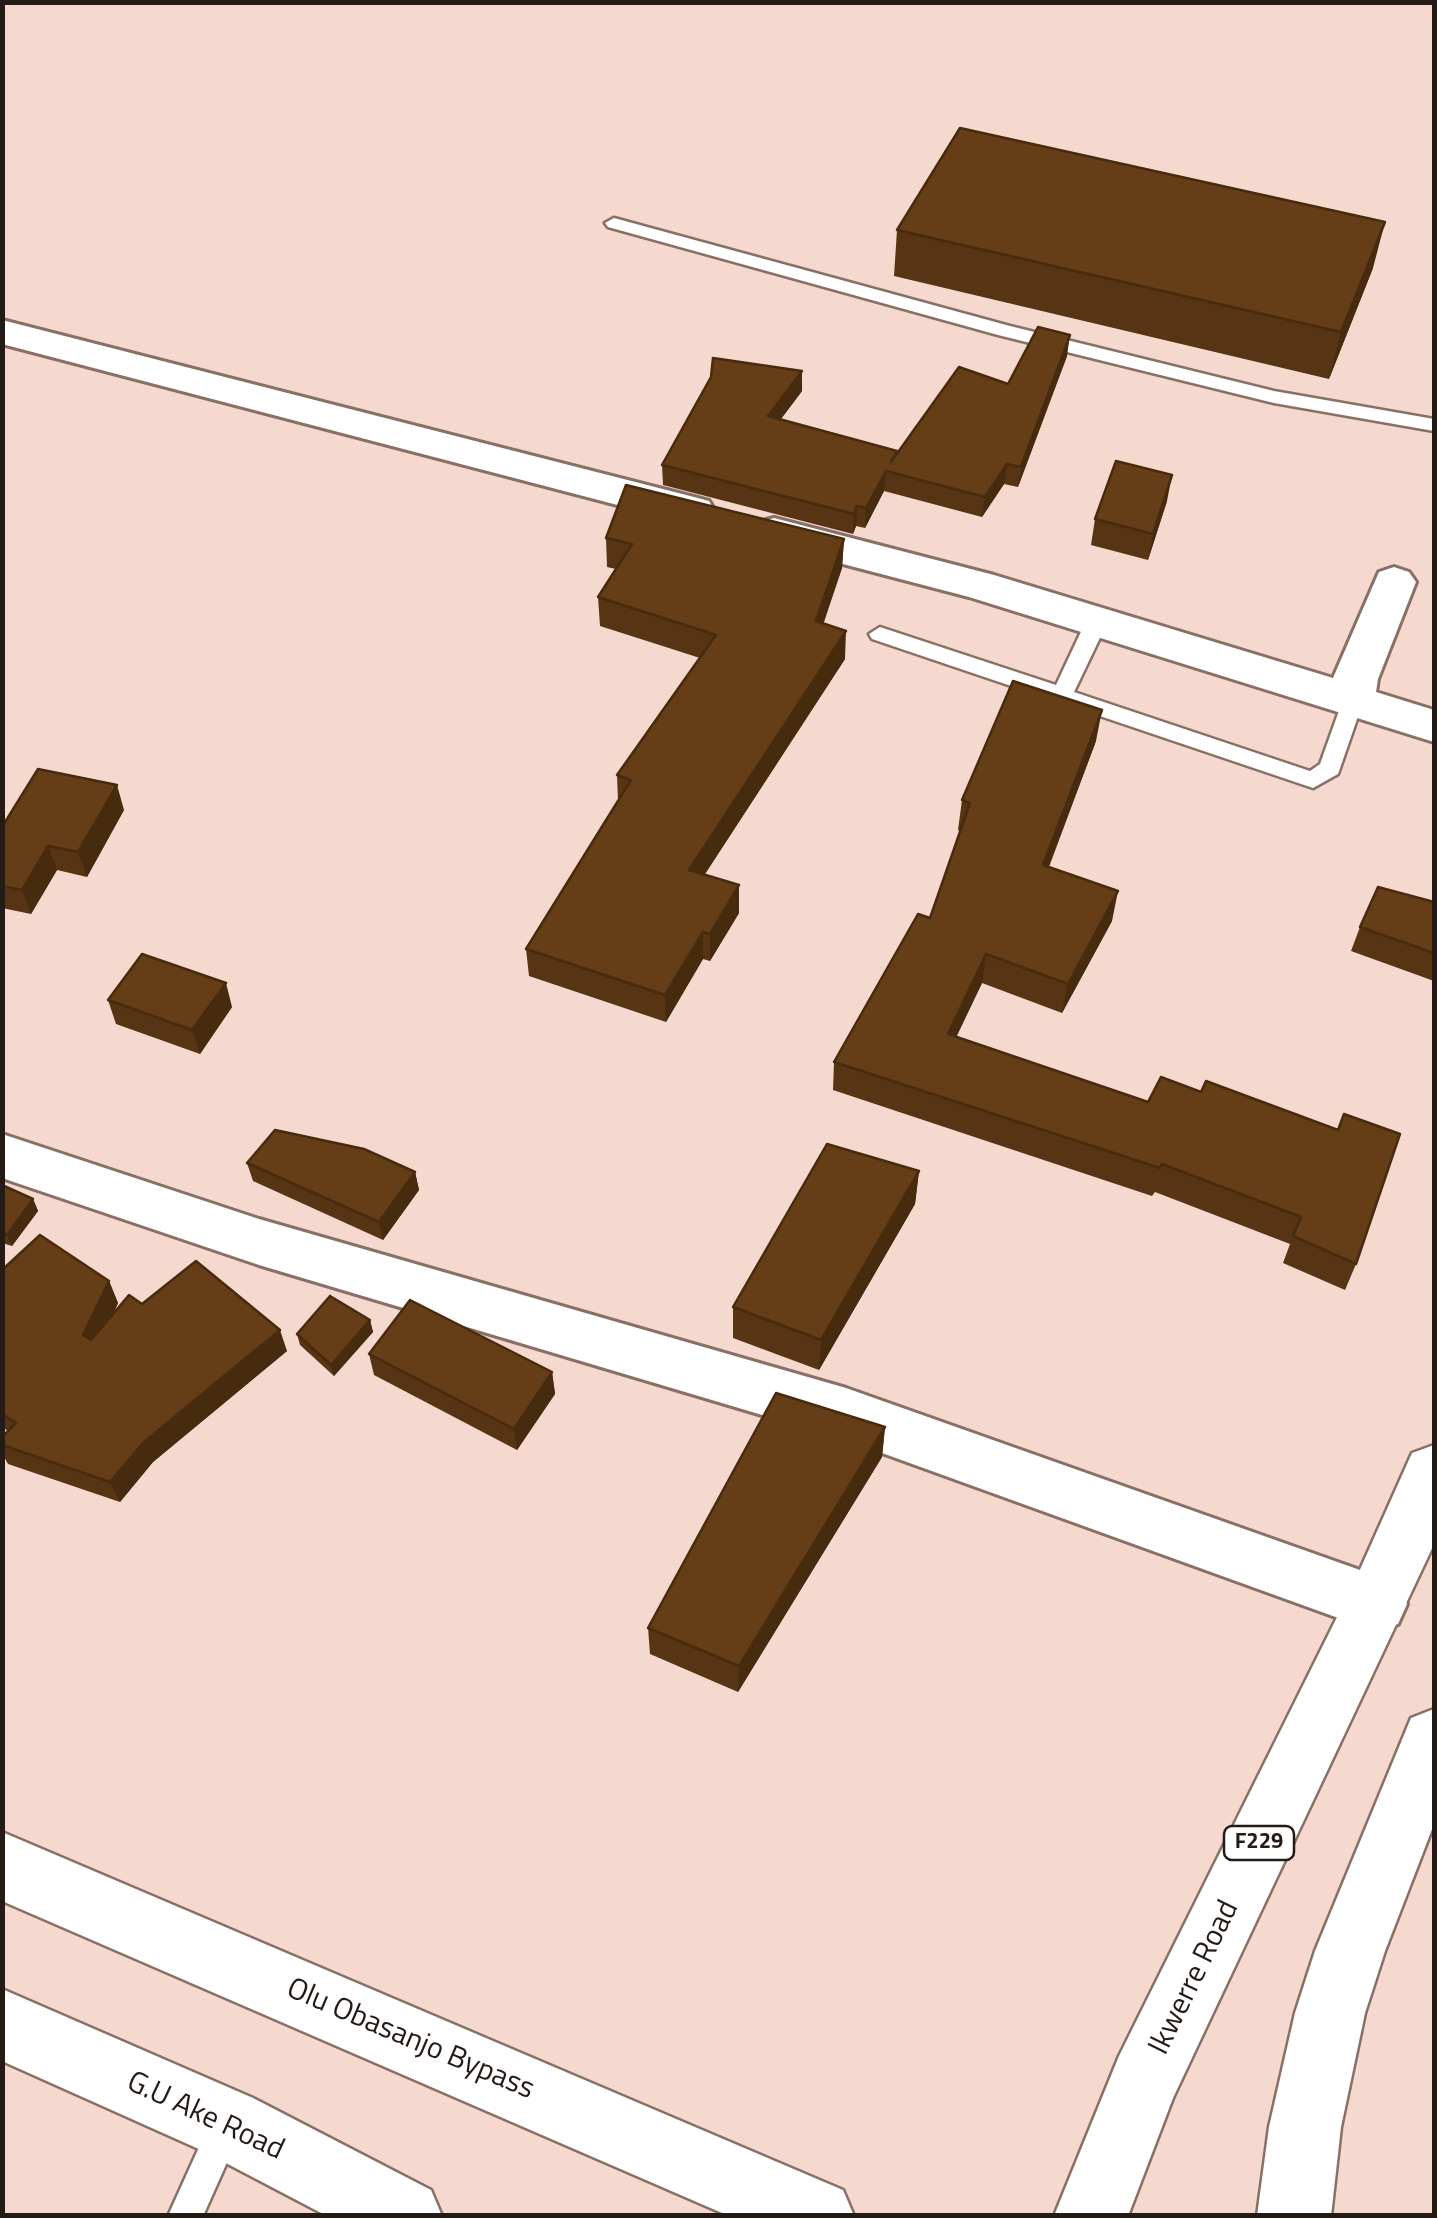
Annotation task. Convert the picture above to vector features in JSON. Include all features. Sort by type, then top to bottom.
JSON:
[{"type":"main road","name":"Ikwerre Road","points":[[1091,2216],[1144,2081],[1376,1604],[1434,1474]]},
{"type":"main road","points":[[1294,2216],[1305,2127],[1330,2013],[1350,1951],[1434,1741]]},
{"type":"main road","name":"Olu Obasanjo Bypass","points":[[2,1866],[817,2216]]},
{"type":"main road","name":"G.U Ake Road","points":[[2,2024],[226,2124],[405,2216]]},
{"type":"street","points":[[2,332],[980,585],[1434,726]]},
{"type":"street","points":[[1354,699],[1356,679],[1394,582]]},
{"type":"street","points":[[2,1156],[259,1242],[846,1414],[1376,1604]]},
{"type":"lane","points":[[614,223],[1006,331],[1274,397],[1434,425]]},
{"type":"lane","points":[[1062,694],[1097,622]]},
{"type":"lane","points":[[880,634],[1314,780],[1330,768],[1354,699]]},
{"type":"lane","points":[[185,2216],[226,2124]]},
{"type":"building","points":[[960,128],[1385,222],[1341,332],[897,230]]},
{"type":"building","points":[[1038,327],[1070,335],[1021,467],[1007,464],[985,497],[886,471],[866,508],[857,506],[854,514],[662,465],[711,377],[713,358],[802,371],[768,416],[897,451],[891,462],[959,367],[1008,384]]},
{"type":"building","points":[[1116,461],[1172,475],[1153,534],[1095,519]]},
{"type":"building","points":[[626,485],[844,539],[816,621],[846,631],[689,870],[739,885],[710,934],[703,932],[665,995],[526,949],[631,780],[617,775],[716,635],[598,597],[632,544],[606,538]]},
{"type":"building","points":[[1013,681],[1102,710],[1043,865],[1118,891],[1068,984],[986,954],[948,1034],[1148,1102],[1161,1077],[1201,1092],[1206,1081],[1338,1130],[1344,1114],[1400,1134],[1356,1264],[1293,1236],[1301,1217],[1162,1164],[1160,1168],[834,1062],[918,914],[930,918],[970,803],[962,800]]},
{"type":"building","points":[[38,769],[117,785],[78,852],[48,846],[22,890],[2,886],[2,827]]},
{"type":"building","points":[[1378,887],[1434,902],[1434,953],[1360,927]]},
{"type":"building","points":[[142,954],[226,983],[192,1030],[108,1000]]},
{"type":"building","points":[[275,1130],[364,1149],[415,1172],[379,1222],[247,1163]]},
{"type":"building","points":[[827,1144],[919,1171],[821,1340],[733,1307]]},
{"type":"building","points":[[2,1185],[33,1199],[7,1235],[2,1233]]},
{"type":"building","points":[[40,1235],[109,1281],[83,1335],[91,1340],[129,1295],[142,1304],[196,1261],[280,1330],[144,1442],[110,1482],[2,1445],[2,1437],[16,1423],[2,1414],[2,1270]]},
{"type":"building","points":[[330,1296],[370,1320],[331,1365],[297,1334]]},
{"type":"building","points":[[410,1300],[552,1372],[514,1429],[369,1354]]},
{"type":"building","points":[[776,1393],[885,1427],[739,1666],[648,1628]]}]
